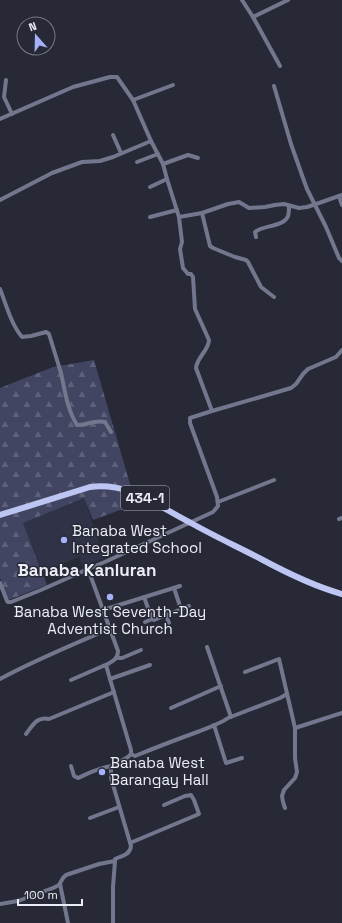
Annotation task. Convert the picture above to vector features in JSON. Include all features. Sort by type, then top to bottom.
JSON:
[{"type":"main road","name":"434-1","points":[[0,515],[82,489],[98,486],[118,488],[137,494],[190,523],[295,576],[330,591],[342,594]]},
{"type":"street","points":[[242,0],[280,66]]},
{"type":"street","points":[[253,17],[288,0]]},
{"type":"street","points":[[0,119],[73,87],[110,77],[117,77],[120,79],[133,100],[163,164],[179,217],[182,242],[180,249],[183,268],[193,277],[195,309],[209,340],[209,343],[196,362],[196,368],[212,411]]},
{"type":"street","points":[[6,80],[4,98],[12,114]]},
{"type":"street","points":[[133,100],[173,84]]},
{"type":"street","points":[[274,86],[292,149],[307,189],[326,227],[339,258],[342,261]]},
{"type":"street","points":[[113,135],[121,154]]},
{"type":"street","points":[[0,200],[52,173],[82,162],[100,161],[151,141]]},
{"type":"street","points":[[137,162],[158,154]]},
{"type":"street","points":[[163,164],[188,155],[198,158]]},
{"type":"street","points":[[150,187],[167,179]]},
{"type":"street","points":[[179,217],[202,213],[228,204],[239,202],[249,208],[284,204],[299,208],[307,207],[340,196],[342,205]]},
{"type":"street","points":[[256,237],[255,232],[258,229],[284,221],[288,217],[289,206]]},
{"type":"street","points":[[150,217],[177,210]]},
{"type":"street","points":[[202,213],[210,246],[246,260],[260,287],[274,298]]},
{"type":"street","points":[[0,289],[15,326],[22,337],[43,332],[49,334],[69,408],[77,425],[95,421],[105,422],[111,432]]},
{"type":"street","points":[[0,583],[6,601],[11,602],[88,568],[107,562],[213,512],[218,506],[217,497],[190,423],[190,418],[291,388],[308,369],[336,357],[342,350]]},
{"type":"street","points":[[218,502],[274,480]]},
{"type":"street","points":[[72,680],[100,667],[106,666],[118,655],[118,651],[88,568]]},
{"type":"street","points":[[103,610],[180,586]]},
{"type":"street","points":[[174,588],[181,609]]},
{"type":"street","points":[[144,597],[152,619]]},
{"type":"street","points":[[145,622],[166,616],[189,606]]},
{"type":"street","points":[[166,616],[169,623]]},
{"type":"street","points":[[0,679],[61,649],[109,629]]},
{"type":"street","points":[[207,647],[231,717]]},
{"type":"street","points":[[116,658],[118,659],[141,650]]},
{"type":"street","points":[[245,672],[279,659],[295,728],[295,758],[298,772],[295,778],[284,790],[282,796],[285,808]]},
{"type":"street","points":[[110,679],[150,665]]},
{"type":"street","points":[[106,666],[131,754]]},
{"type":"street","points":[[171,708],[220,686]]},
{"type":"street","points":[[26,734],[38,720],[44,718],[49,719],[114,692]]},
{"type":"street","points":[[131,754],[135,756],[287,694]]},
{"type":"street","points":[[295,728],[342,713]]},
{"type":"street","points":[[214,725],[226,763],[242,758]]},
{"type":"street","points":[[71,766],[74,776],[78,778],[92,771],[112,766],[131,754]]},
{"type":"street","points":[[0,904],[18,901],[53,888],[60,884],[66,875],[99,864],[115,861],[115,859],[128,853],[130,850],[130,843],[111,778],[112,766]]},
{"type":"street","points":[[130,843],[199,814],[191,795],[164,804]]},
{"type":"street","points":[[90,818],[119,807]]},
{"type":"street","points":[[113,923],[115,861]]},
{"type":"street","points":[[60,884],[68,923]]},
{"type":"shaded area","name":"Banaba West Integrated School","points":[[84,498],[104,558],[83,567],[79,557],[43,572],[23,523]]},
{"type":"green space","points":[[94,360],[132,491],[131,506],[93,520],[84,498],[23,523],[47,585],[8,600],[0,578],[0,388],[53,367]]},
{"type":"place","name":"Banaba West Integrated School","points":[[64,540]]},
{"type":"place","name":"Banaba West Seventh-Day Adventist Church","points":[[110,597]]},
{"type":"place","name":"Banaba West Barangay Hall","points":[[102,772]]},
{"type":"district","name":"Banaba Kanluran","points":[[87,570]]}]
